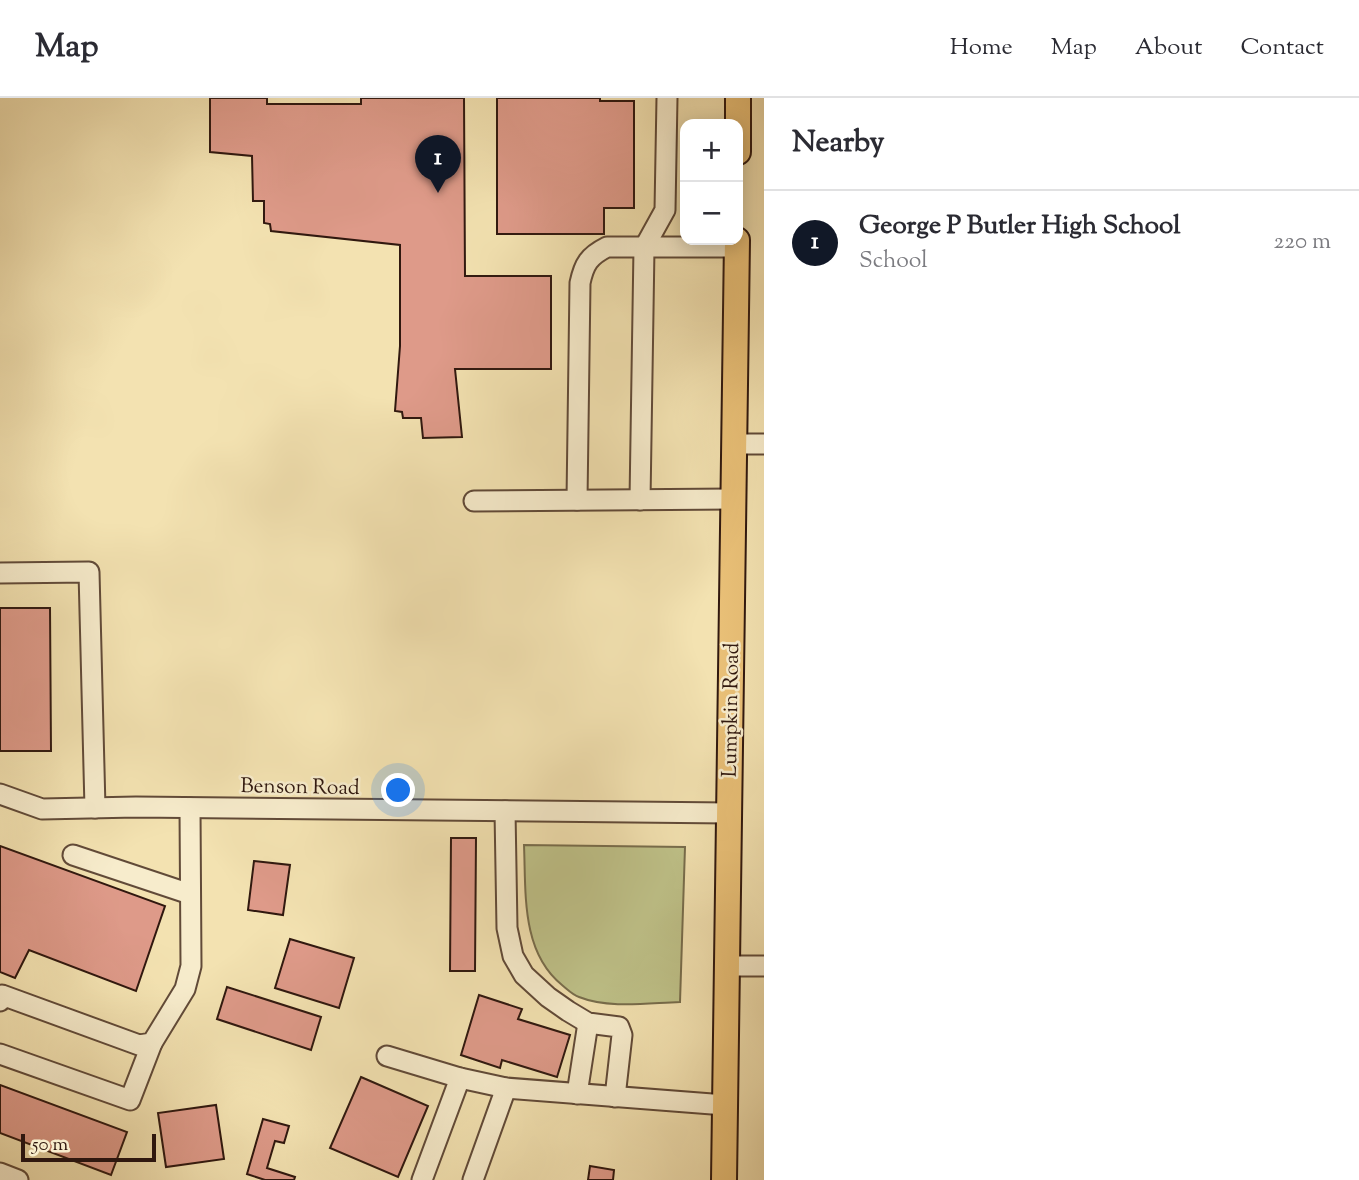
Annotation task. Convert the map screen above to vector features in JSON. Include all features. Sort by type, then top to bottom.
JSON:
[{"type":"main road","points":[[738,98],[738,119]]},
{"type":"main road","name":"Lumpkin Road","points":[[724,1180],[736,245]]},
{"type":"street","points":[[640,500],[644,247],[664,210],[667,98]]},
{"type":"street","points":[[577,500],[580,283],[584,266],[594,253],[607,247],[705,245]]},
{"type":"street","points":[[734,444],[764,444]]},
{"type":"street","points":[[474,501],[733,499]]},
{"type":"street","points":[[0,573],[89,572],[95,808]]},
{"type":"street","name":"Benson Road","points":[[0,794],[42,809],[729,813]]},
{"type":"street","points":[[0,1054],[130,1100],[152,1043],[185,989],[191,966],[190,808]]},
{"type":"street","points":[[505,811],[507,928],[513,956],[523,975],[548,998],[588,1023],[619,1027],[622,1035],[615,1097]]},
{"type":"street","points":[[73,855],[190,894]]},
{"type":"street","points":[[727,966],[764,966]]},
{"type":"street","points":[[1,997],[139,1045],[152,1043]]},
{"type":"street","points":[[578,1094],[588,1023]]},
{"type":"street","points":[[387,1056],[460,1078],[506,1088],[725,1105]]},
{"type":"street","points":[[422,1180],[460,1078]]},
{"type":"street","points":[[473,1180],[506,1088]]},
{"type":"street","points":[[0,1173],[18,1180]]},
{"type":"green space","points":[[524,845],[685,847],[680,1002],[603,1003],[577,996],[562,985],[539,956],[532,939],[526,902]]},
{"type":"building","points":[[210,98],[267,98],[267,104],[361,104],[361,98],[464,98],[465,276],[551,276],[551,369],[455,369],[462,437],[423,438],[421,418],[403,418],[402,412],[395,411],[400,346],[400,245],[271,231],[270,224],[264,223],[264,201],[253,201],[252,156],[210,152]]},
{"type":"building","points":[[497,98],[600,98],[600,101],[634,101],[634,208],[604,208],[604,234],[497,234]]},
{"type":"building","points":[[0,608],[50,608],[51,751],[0,751]]},
{"type":"building","points":[[451,838],[476,838],[475,971],[450,971]]},
{"type":"building","points":[[0,846],[165,906],[136,991],[29,950],[15,978],[0,972]]},
{"type":"building","points":[[254,861],[290,865],[283,915],[248,910]]},
{"type":"building","points":[[290,939],[354,958],[339,1008],[275,988]]},
{"type":"building","points":[[227,987],[321,1017],[311,1050],[217,1019]]},
{"type":"building","points":[[479,995],[522,1009],[518,1019],[570,1035],[557,1077],[502,1060],[500,1068],[461,1055]]},
{"type":"building","points":[[361,1077],[428,1106],[398,1177],[330,1148]]},
{"type":"building","points":[[0,1085],[127,1132],[111,1175],[0,1133]]},
{"type":"building","points":[[216,1105],[224,1159],[166,1167],[158,1113]]},
{"type":"building","points":[[263,1119],[289,1126],[284,1143],[275,1141],[267,1168],[295,1177],[294,1180],[265,1180],[247,1174]]},
{"type":"building","points":[[590,1166],[614,1170],[613,1180],[588,1180]]},
{"type":"place","name":"George P Butler High School","points":[[438,193]]}]
